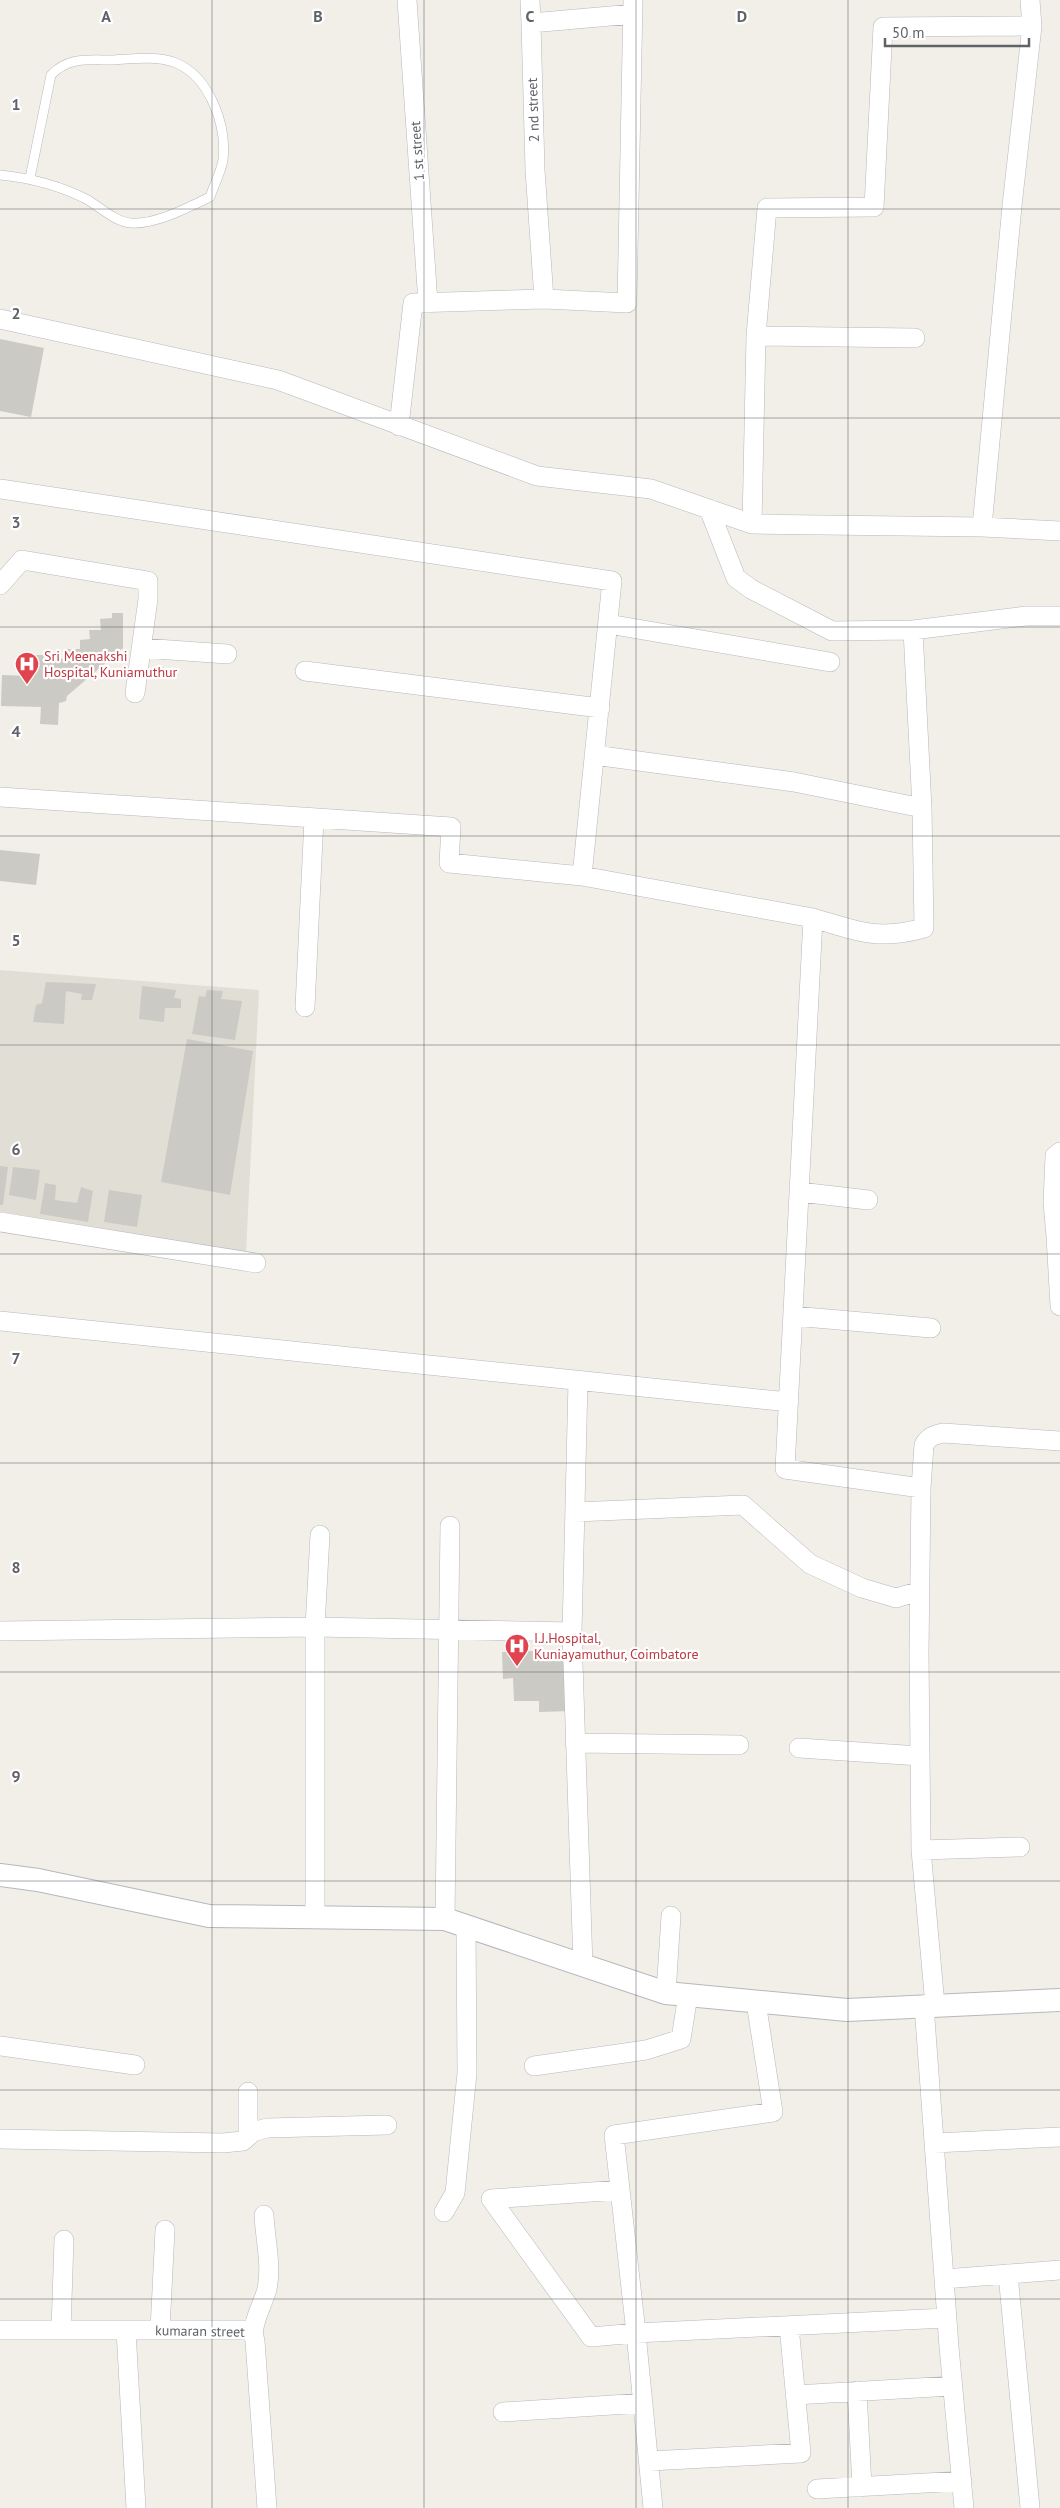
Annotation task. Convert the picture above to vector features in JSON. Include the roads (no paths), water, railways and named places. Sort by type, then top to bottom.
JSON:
[{"type":"street","name":"1 st street","points":[[407,0],[428,303]]},
{"type":"street","name":"2 nd street","points":[[530,0],[535,170],[544,299]]},
{"type":"street","points":[[982,527],[1012,206],[1032,26],[1030,0]]},
{"type":"street","points":[[400,426],[413,303],[544,299],[627,303],[633,7],[531,22]]},
{"type":"street","points":[[752,524],[756,336],[767,208],[874,208],[883,27],[1032,26]]},
{"type":"street","points":[[0,319],[278,380],[537,476],[651,489],[752,524],[982,527],[1060,531]]},
{"type":"street","points":[[756,336],[915,338]]},
{"type":"street","points":[[0,488],[612,580],[582,876]]},
{"type":"street","points":[[709,509],[736,578],[752,589],[832,631],[914,630],[1026,616],[1060,616]]},
{"type":"street","points":[[0,585],[22,560],[148,581],[148,599],[135,693]]},
{"type":"street","points":[[608,624],[830,662]]},
{"type":"street","points":[[0,797],[451,827],[448,863],[582,876],[813,918],[869,934],[900,934],[924,928],[922,808],[914,630]]},
{"type":"street","points":[[142,648],[227,654]]},
{"type":"street","points":[[305,671],[600,708]]},
{"type":"street","points":[[594,755],[794,782],[922,808]]},
{"type":"street","points":[[305,1007],[314,818]]},
{"type":"street","points":[[813,918],[785,1469],[921,1488]]},
{"type":"street","points":[[1060,1152],[1055,1156],[1053,1173],[1058,1236],[1060,1306]]},
{"type":"street","points":[[800,1192],[868,1200]]},
{"type":"street","points":[[0,1222],[256,1263]]},
{"type":"street","points":[[793,1316],[931,1328]]},
{"type":"street","points":[[0,1321],[789,1402]]},
{"type":"street","points":[[578,1381],[572,1632],[583,1966]]},
{"type":"street","points":[[964,2508],[946,2318],[934,2143],[930,2005],[921,1850],[920,1591],[921,1488],[924,1445],[927,1439],[943,1433],[1060,1441]]},
{"type":"street","points":[[575,1512],[743,1505],[810,1564],[862,1588],[896,1598],[920,1591]]},
{"type":"street","points":[[445,1919],[450,1526]]},
{"type":"street","points":[[315,1918],[315,1626],[320,1534]]},
{"type":"street","points":[[0,1631],[315,1626],[572,1632]]},
{"type":"street","points":[[575,1743],[739,1745]]},
{"type":"street","points":[[799,1748],[920,1756]]},
{"type":"street","points":[[921,1850],[1020,1847]]},
{"type":"street","points":[[0,1875],[38,1880],[208,1916],[445,1919],[583,1966],[677,1994],[847,2010],[1060,2000]]},
{"type":"street","points":[[534,2066],[646,2050],[681,2039],[671,1916]]},
{"type":"street","points":[[444,2212],[454,2193],[467,2073],[466,1926]]},
{"type":"street","points":[[653,2508],[614,2135],[773,2112],[756,2002]]},
{"type":"street","points":[[0,2046],[135,2066]]},
{"type":"street","points":[[248,2092],[248,2136]]},
{"type":"street","points":[[0,2139],[223,2143],[244,2141],[253,2132],[267,2128],[387,2125]]},
{"type":"street","points":[[934,2143],[1060,2137]]},
{"type":"street","points":[[620,2190],[491,2200],[591,2337],[946,2318]]},
{"type":"street","points":[[253,2332],[255,2315],[266,2290],[269,2277],[264,2215]]},
{"type":"street","points":[[160,2330],[166,2230]]},
{"type":"street","points":[[61,2330],[64,2240]]},
{"type":"street","points":[[944,2279],[1060,2270]]},
{"type":"street","points":[[1008,2274],[1030,2508]]},
{"type":"street","points":[[649,2461],[802,2453],[789,2326]]},
{"type":"street","name":"kumaran street","points":[[0,2330],[246,2330],[253,2332],[267,2508]]},
{"type":"street","points":[[126,2330],[136,2508]]},
{"type":"street","points":[[796,2395],[952,2386]]},
{"type":"street","points":[[858,2391],[862,2487]]},
{"type":"street","points":[[503,2412],[643,2402]]},
{"type":"street","points":[[817,2489],[962,2482]]},
{"type":"lane","points":[[0,175],[30,178],[86,200],[129,223],[139,223],[176,213],[210,197],[223,161],[222,130],[208,91],[192,72],[175,62],[159,59],[74,60],[59,66],[51,75],[30,178]]},
{"type":"place","name":"Sri Meenakshi Hospital, Kuniamuthur","points":[[27,685]]},
{"type":"place","name":"I.J.Hospital, Kuniayamuthur, Coimbatore","points":[[517,1667]]}]
